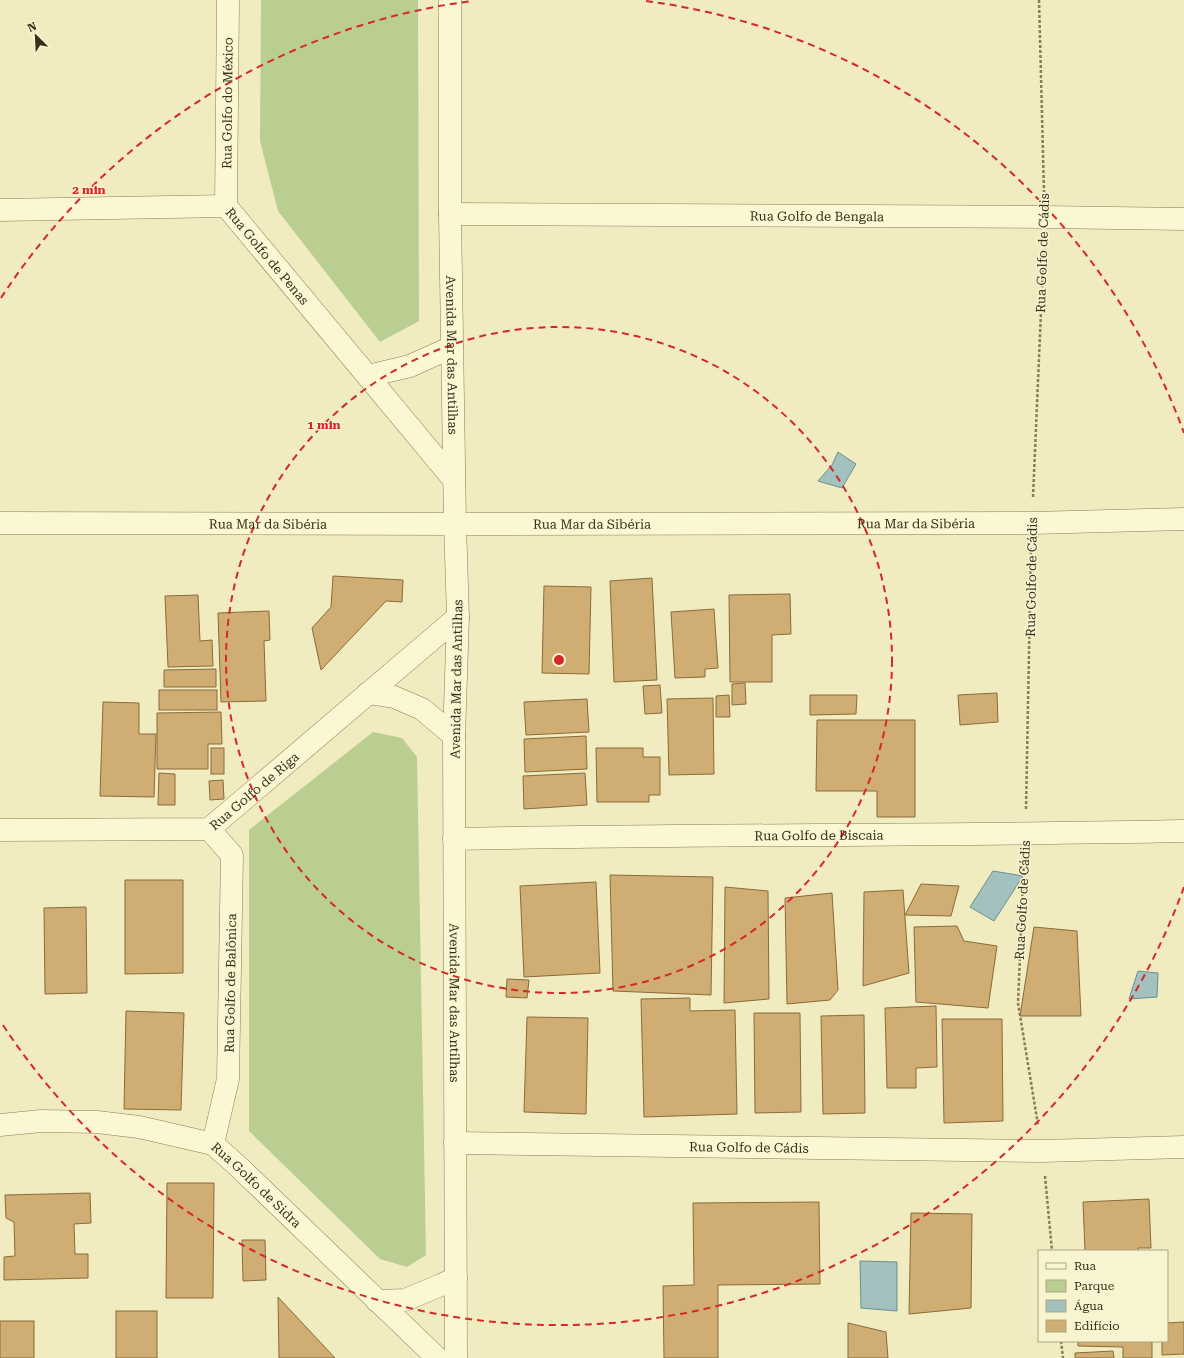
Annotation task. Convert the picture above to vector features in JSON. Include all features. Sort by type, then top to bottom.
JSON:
[{"type":"street","name":"Rua Golfo do México","points":[[226,206],[228,0]]},
{"type":"street","name":"Avenida Mar das Antilhas","points":[[450,0],[450,214],[454,480],[458,617],[454,736],[456,1358]]},
{"type":"street","name":"Rua Golfo de Penas","points":[[0,210],[226,206],[454,480]]},
{"type":"street","name":"Rua Golfo de Bengala","points":[[450,214],[1184,219]]},
{"type":"street","points":[[368,376],[410,366],[452,347]]},
{"type":"street","name":"Rua Mar da Sibéria","points":[[0,523],[455,524],[1032,522],[1184,519]]},
{"type":"street","name":"Rua Golfo de Riga","points":[[0,830],[209,829],[458,617]]},
{"type":"street","points":[[368,693],[394,697],[422,709],[454,736]]},
{"type":"street","name":"Rua Golfo de Balônica","points":[[209,829],[232,855],[228,1079],[213,1144]]},
{"type":"street","name":"Rua Golfo de Biscaia","points":[[454,839],[1184,832]]},
{"type":"street","name":"Rua Golfo de Sidra","points":[[0,1125],[41,1121],[97,1122],[139,1127],[213,1144],[240,1168],[437,1358]]},
{"type":"street","name":"Rua Golfo de Cádis","points":[[455,1143],[1042,1151],[1184,1147]]},
{"type":"street","points":[[377,1301],[405,1300],[456,1278]]},
{"type":"path","name":"Rua Golfo de Cádis","points":[[1039,0],[1045,217],[1032,522],[1026,834],[1018,1004],[1042,1151],[1052,1250]]},
{"type":"path","points":[[1061,1342],[1063,1358]]},
{"type":"green space","points":[[261,0],[418,0],[419,321],[380,342],[278,211],[260,141]]},
{"type":"green space","points":[[373,732],[402,738],[417,757],[426,1255],[407,1267],[380,1259],[249,1131],[249,830]]},
{"type":"water","points":[[838,452],[856,464],[842,488],[818,481],[832,465]]},
{"type":"water","points":[[993,871],[1023,876],[994,921],[970,907]]},
{"type":"water","points":[[1138,971],[1158,973],[1157,997],[1129,999]]},
{"type":"water","points":[[860,1261],[897,1262],[897,1311],[861,1308]]},
{"type":"building","points":[[333,576],[403,580],[402,602],[386,601],[321,670],[312,628],[331,607]]},
{"type":"building","points":[[652,578],[657,680],[614,682],[610,581]]},
{"type":"building","points":[[544,586],[591,587],[589,674],[542,673]]},
{"type":"building","points":[[790,594],[791,634],[772,635],[772,682],[730,682],[729,595]]},
{"type":"building","points":[[198,595],[200,641],[212,640],[213,666],[168,667],[165,596]]},
{"type":"building","points":[[714,609],[718,668],[705,669],[705,677],[675,678],[671,612]]},
{"type":"building","points":[[269,611],[270,640],[264,641],[266,701],[221,702],[218,613]]},
{"type":"building","points":[[216,669],[216,687],[164,687],[164,670]]},
{"type":"building","points":[[745,683],[746,704],[732,705],[732,684]]},
{"type":"building","points":[[660,685],[662,713],[645,714],[643,686]]},
{"type":"building","points":[[159,690],[217,690],[217,710],[159,710]]},
{"type":"building","points":[[997,693],[998,722],[960,725],[958,695]]},
{"type":"building","points":[[729,695],[730,717],[716,717],[716,696]]},
{"type":"building","points":[[810,695],[857,695],[856,714],[810,715]]},
{"type":"building","points":[[713,698],[714,774],[669,775],[667,699]]},
{"type":"building","points":[[587,699],[589,732],[526,735],[524,702]]},
{"type":"building","points":[[103,702],[139,703],[139,734],[156,734],[154,797],[100,796]]},
{"type":"building","points":[[221,712],[222,744],[208,744],[208,769],[157,769],[157,713]]},
{"type":"building","points":[[817,720],[915,720],[915,817],[877,817],[877,791],[816,791]]},
{"type":"building","points":[[586,736],[587,769],[525,772],[524,739]]},
{"type":"building","points":[[211,748],[224,748],[224,774],[211,774]]},
{"type":"building","points":[[596,748],[643,748],[643,757],[660,757],[660,795],[649,795],[649,802],[597,802]]},
{"type":"building","points":[[159,773],[175,774],[175,805],[158,805]]},
{"type":"building","points":[[585,773],[587,805],[524,809],[523,776]]},
{"type":"building","points":[[223,780],[224,799],[210,800],[209,781]]},
{"type":"building","points":[[610,875],[713,877],[711,995],[613,991]]},
{"type":"building","points":[[125,880],[183,880],[183,973],[125,974]]},
{"type":"building","points":[[596,882],[600,973],[524,977],[520,886]]},
{"type":"building","points":[[921,884],[959,886],[951,916],[905,915]]},
{"type":"building","points":[[725,887],[768,891],[769,999],[724,1003]]},
{"type":"building","points":[[903,890],[909,973],[863,986],[864,892]]},
{"type":"building","points":[[832,893],[838,990],[830,1000],[787,1004],[785,898]]},
{"type":"building","points":[[86,907],[87,993],[45,994],[44,908]]},
{"type":"building","points":[[957,926],[964,941],[997,946],[988,1008],[916,1002],[914,927]]},
{"type":"building","points":[[1034,927],[1077,931],[1081,1016],[1020,1016]]},
{"type":"building","points":[[507,979],[529,980],[527,998],[506,997]]},
{"type":"building","points":[[690,998],[690,1011],[735,1010],[737,1114],[644,1117],[641,999]]},
{"type":"building","points":[[936,1006],[937,1067],[916,1068],[916,1088],[887,1088],[885,1008]]},
{"type":"building","points":[[126,1011],[184,1013],[181,1110],[124,1109]]},
{"type":"building","points":[[754,1013],[800,1013],[801,1112],[755,1113]]},
{"type":"building","points":[[864,1015],[865,1113],[823,1114],[821,1016]]},
{"type":"building","points":[[527,1017],[588,1018],[586,1114],[524,1112]]},
{"type":"building","points":[[942,1019],[1002,1019],[1003,1121],[944,1123]]},
{"type":"building","points":[[167,1183],[214,1183],[213,1298],[166,1298]]},
{"type":"building","points":[[90,1193],[91,1223],[74,1224],[75,1254],[88,1254],[88,1278],[4,1280],[4,1257],[15,1256],[14,1222],[6,1218],[5,1195]]},
{"type":"building","points":[[1149,1199],[1151,1248],[1138,1248],[1138,1250],[1085,1250],[1083,1202]]},
{"type":"building","points":[[819,1202],[820,1284],[718,1285],[718,1358],[664,1358],[663,1286],[694,1285],[693,1203]]},
{"type":"building","points":[[911,1213],[972,1214],[971,1308],[909,1314]]},
{"type":"building","points":[[242,1240],[265,1240],[266,1280],[243,1281]]},
{"type":"building","points":[[278,1297],[335,1358],[279,1358]]},
{"type":"building","points":[[116,1311],[157,1311],[157,1358],[116,1358]]},
{"type":"building","points":[[0,1321],[34,1321],[34,1358],[0,1358]]},
{"type":"building","points":[[1184,1322],[1184,1354],[1162,1355],[1162,1342],[1168,1342],[1168,1323]]},
{"type":"building","points":[[848,1323],[886,1332],[888,1358],[848,1358]]},
{"type":"building","points":[[1078,1342],[1152,1342],[1152,1358],[1123,1358],[1123,1347],[1078,1346]]},
{"type":"building","points":[[1113,1351],[1114,1358],[1075,1358],[1075,1353]]}]
